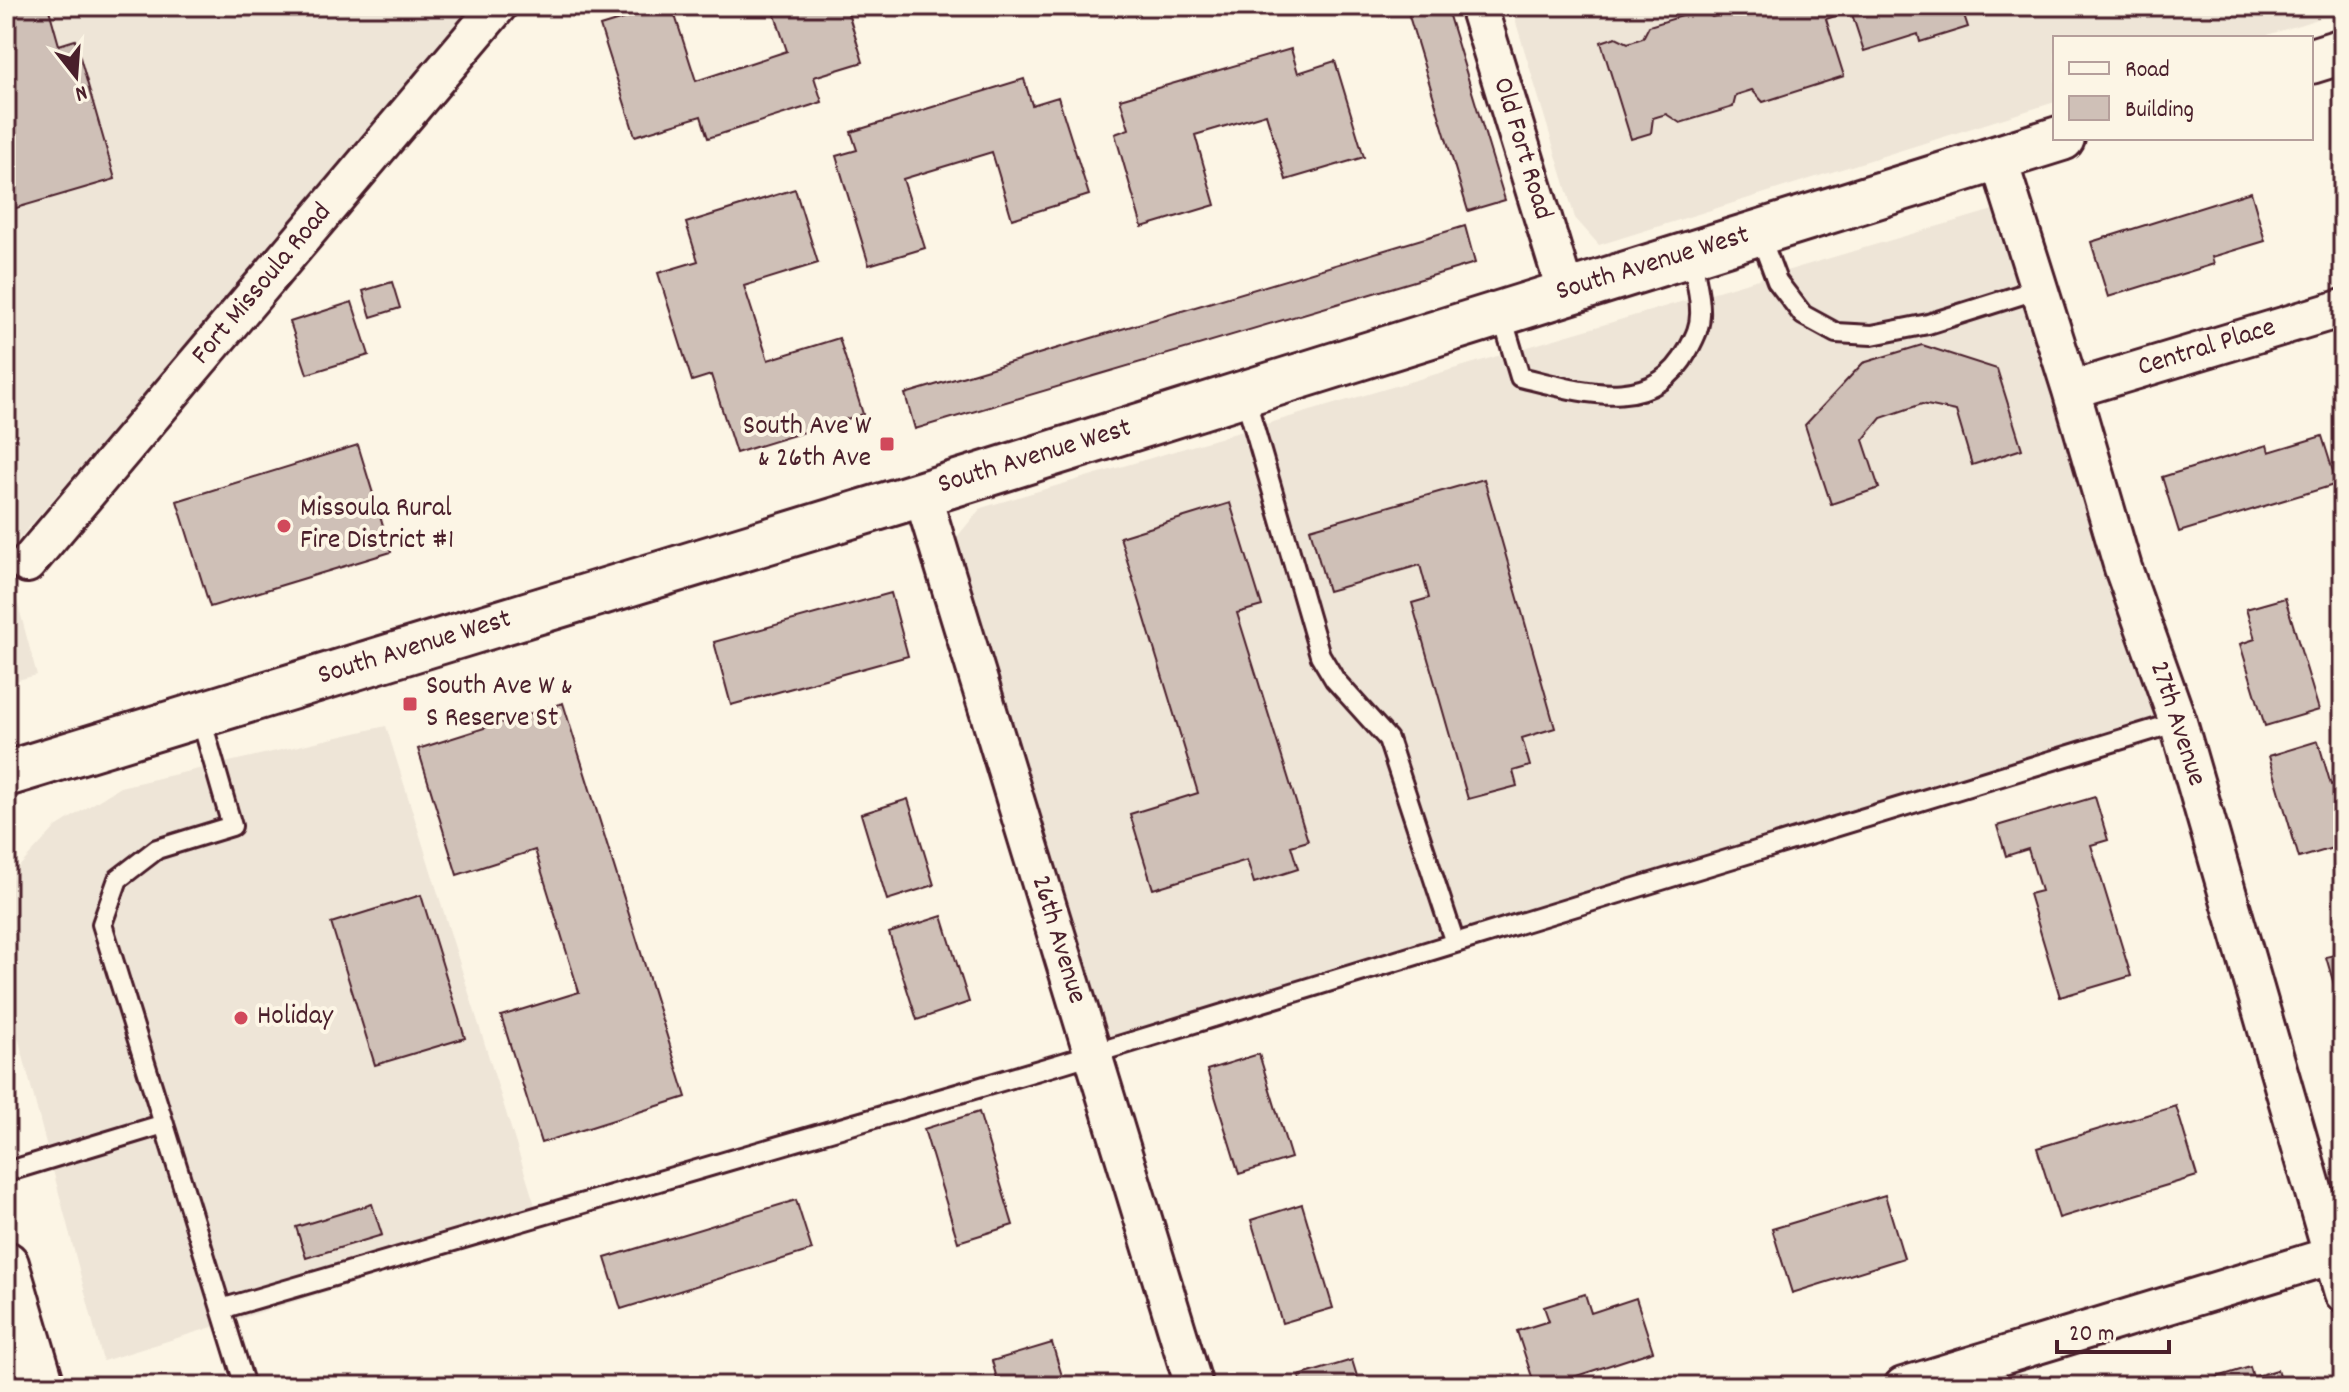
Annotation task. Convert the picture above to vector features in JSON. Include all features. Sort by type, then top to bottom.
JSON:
[{"type":"main road","points":[[2313,60],[2343,51]]},
{"type":"main road","name":"South Avenue West","points":[[6,774],[922,494],[2056,140]]},
{"type":"main road","points":[[6,1264],[42,1386]]},
{"type":"street","name":"Fort Missoula Road","points":[[27,564],[498,6]]},
{"type":"street","name":"Old Fort Road","points":[[1478,6],[1566,293]]},
{"type":"street","name":"27th Avenue","points":[[1998,158],[2123,568],[2178,722],[2337,1253],[2343,1293]]},
{"type":"street","name":"Central Place","points":[[2071,390],[2343,308]]},
{"type":"street","name":"26th Avenue","points":[[922,494],[1194,1386]]},
{"type":"street","points":[[1903,1386],[2337,1253]]},
{"type":"lane","points":[[1759,232],[1777,281],[1803,315],[1836,333],[1872,335],[1928,324],[2039,289]]},
{"type":"lane","points":[[1501,313],[1520,377],[1603,394],[1633,392],[1663,383],[1683,359],[1699,330],[1701,308],[1691,254]]},
{"type":"lane","points":[[1244,393],[1320,655],[1335,680],[1388,739],[1455,943]]},
{"type":"lane","points":[[200,715],[232,826],[157,849],[118,879],[102,924],[245,1386]]},
{"type":"lane","points":[[221,1309],[1092,1054],[2178,722]]},
{"type":"lane","points":[[6,1172],[164,1124]]},
{"type":"shaded area","points":[[6,6],[473,6],[6,554]]},
{"type":"shaded area","points":[[1511,6],[2343,6],[2343,11],[2264,36],[2053,36],[2053,103],[1599,245],[1575,218]]},
{"type":"shaded area","points":[[2017,203],[2178,722],[1092,1054],[941,556],[981,508]]},
{"type":"shaded area","points":[[6,560],[37,675],[6,683]]},
{"type":"shaded area","points":[[386,726],[541,1225],[103,1361],[6,991],[6,892],[14,872],[56,827],[120,787]]},
{"type":"building","points":[[6,6],[48,6],[59,45],[75,40],[115,179],[6,211]]},
{"type":"building","points":[[672,6],[696,81],[787,51],[772,6],[846,6],[863,62],[814,77],[822,102],[708,138],[701,116],[635,136],[600,26]]},
{"type":"building","points":[[1406,6],[1446,6],[1505,200],[1468,211]]},
{"type":"building","points":[[1730,6],[1961,6],[1968,27],[1920,42],[1918,34],[1864,51],[1851,11],[1826,19],[1844,76],[1763,102],[1752,90],[1736,95],[1733,107],[1680,123],[1666,114],[1653,118],[1651,133],[1631,139],[1601,42],[1616,37],[1628,43],[1643,38],[1649,26],[1702,10],[1712,17],[1728,13]]},
{"type":"building","points":[[1291,49],[1298,73],[1335,61],[1364,157],[1286,180],[1266,114],[1195,135],[1215,205],[1142,227],[1115,134],[1129,129],[1120,99]]},
{"type":"building","points":[[1024,79],[1032,105],[1058,97],[1089,195],[1012,219],[992,152],[903,179],[925,248],[869,265],[836,156],[857,150],[851,132]]},
{"type":"building","points":[[795,189],[818,263],[744,286],[768,360],[839,338],[863,414],[736,453],[711,375],[692,381],[658,273],[698,261],[686,223]]},
{"type":"building","points":[[2251,192],[2265,241],[2212,257],[2214,264],[2108,297],[2091,242]]},
{"type":"building","points":[[1465,226],[1475,263],[915,429],[905,394]]},
{"type":"building","points":[[392,282],[400,308],[371,317],[363,291]]},
{"type":"building","points":[[352,302],[369,355],[307,374],[290,322]]},
{"type":"building","points":[[1922,345],[1997,369],[2022,449],[1972,465],[1956,411],[1922,404],[1881,418],[1863,440],[1879,488],[1831,504],[1805,425],[1863,363]]},
{"type":"building","points":[[2322,436],[2337,484],[2179,532],[2162,477],[2267,445],[2269,452]]},
{"type":"building","name":"Missoula Rural Fire District #1","points":[[358,445],[391,552],[210,607],[177,501]]},
{"type":"building","points":[[1484,479],[1555,728],[1522,738],[1530,766],[1513,771],[1517,786],[1468,799],[1412,603],[1429,598],[1420,565],[1328,591],[1310,529]]},
{"type":"building","points":[[1230,503],[1262,606],[1237,613],[1308,841],[1291,846],[1298,869],[1254,883],[1247,860],[1153,889],[1130,814],[1198,793],[1120,537]]},
{"type":"building","points":[[891,593],[908,656],[731,705],[714,642]]},
{"type":"building","points":[[2285,598],[2319,710],[2265,726],[2240,644],[2255,639],[2246,609]]},
{"type":"building","points":[[563,703],[686,1097],[541,1143],[501,1016],[579,992],[535,850],[457,875],[418,749]]},
{"type":"building","points":[[2318,741],[2331,785],[2343,781],[2343,845],[2299,858],[2269,756]]},
{"type":"building","points":[[2095,797],[2108,840],[2091,845],[2131,976],[2060,997],[2029,894],[2041,891],[2028,849],[2006,856],[1997,826]]},
{"type":"building","points":[[908,799],[934,885],[887,900],[861,814]]},
{"type":"building","points":[[421,895],[465,1038],[375,1065],[331,923]]},
{"type":"building","points":[[942,916],[969,1002],[917,1020],[889,933]]},
{"type":"building","points":[[2343,953],[2343,1015],[2326,957]]},
{"type":"building","points":[[1259,1054],[1291,1158],[1239,1174],[1207,1070]]},
{"type":"building","points":[[2176,1106],[2197,1176],[2059,1218],[2037,1148]]},
{"type":"building","points":[[979,1112],[1013,1225],[958,1242],[924,1129]]},
{"type":"building","points":[[1885,1195],[1904,1258],[1792,1293],[1772,1229]]},
{"type":"building","points":[[796,1200],[812,1250],[621,1309],[605,1258]]},
{"type":"building","points":[[372,1204],[382,1235],[306,1258],[296,1227]]},
{"type":"building","points":[[1302,1204],[1333,1308],[1282,1323],[1251,1220]]},
{"type":"building","points":[[1585,1294],[1591,1313],[1636,1298],[1653,1351],[1546,1386],[1535,1386],[1517,1331],[1549,1321],[1544,1307]]},
{"type":"building","points":[[1052,1343],[1065,1386],[999,1386],[992,1361]]},
{"type":"building","points":[[1352,1360],[1360,1386],[1302,1386],[1299,1376]]},
{"type":"building","points":[[2250,1367],[2253,1377],[2277,1370],[2282,1386],[2188,1386]]},
{"type":"place","name":"South Ave W & 26th Ave","points":[[887,444]]},
{"type":"place","name":"Missoula Rural Fire District #1","points":[[284,526]]},
{"type":"place","name":"South Ave W & S Reserve St","points":[[410,704]]},
{"type":"place","name":"Holiday","points":[[241,1018]]}]
